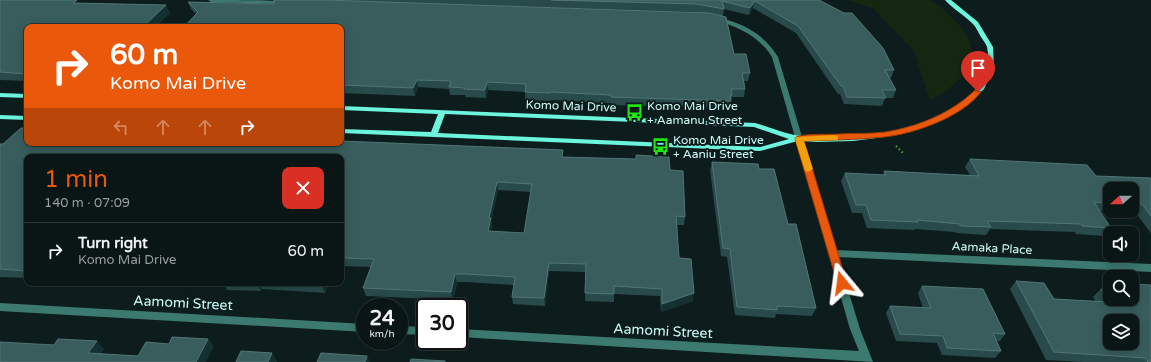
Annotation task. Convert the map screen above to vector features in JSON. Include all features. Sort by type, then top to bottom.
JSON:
[{"type":"main road","name":"Komo Mai Drive","points":[[344,131],[760,149],[799,139],[884,135],[936,120],[970,99],[984,84],[991,72],[993,60],[990,44],[972,18],[948,0]]},
{"type":"main road","points":[[0,94],[24,96]]},
{"type":"main road","name":"Komo Mai Drive","points":[[344,108],[755,125],[799,139]]},
{"type":"main road","points":[[434,135],[442,113]]},
{"type":"main road","points":[[0,117],[24,118]]},
{"type":"street","points":[[211,0],[291,3]]},
{"type":"street","points":[[711,18],[748,30],[762,40],[772,50],[866,359]]},
{"type":"street","name":"Aamaka Place","points":[[833,253],[1151,268]]},
{"type":"street","name":"Aamomi Street","points":[[0,307],[356,327]]},
{"type":"street","name":"Aamomi Street","points":[[468,334],[866,359]]},
{"type":"path","points":[[900,151],[904,154]]},
{"type":"green space","points":[[846,0],[932,1],[939,5],[964,32],[970,43],[971,55],[968,66],[962,76],[953,85],[930,101],[914,51],[873,8]]},
{"type":"building","points":[[0,0],[77,0],[73,3],[166,5],[146,24],[24,24],[24,74],[0,72]]},
{"type":"building","points":[[274,0],[325,0],[709,13],[726,17],[734,54],[746,54],[750,73],[742,73],[745,89],[731,89],[731,101],[611,97],[611,95],[525,92],[526,84],[487,82],[485,90],[449,87],[451,81],[417,80],[413,88],[344,85],[344,24],[187,24],[198,12],[188,2],[274,4]]},
{"type":"building","points":[[551,0],[819,0],[844,13],[852,13],[883,48],[894,70],[885,70],[896,90],[882,90],[886,98],[847,97],[843,86],[841,86],[798,26],[755,1],[750,8],[722,1],[724,9],[697,4]]},
{"type":"building","points":[[21,128],[24,128],[24,146],[344,146],[344,141],[563,150],[562,157],[636,159],[636,155],[669,157],[670,170],[683,171],[685,217],[676,216],[679,258],[691,259],[694,293],[662,304],[662,289],[614,286],[614,294],[585,293],[586,264],[549,263],[544,298],[512,297],[515,277],[465,274],[455,274],[451,292],[363,288],[374,259],[344,258],[344,154],[24,154],[24,271],[0,269],[0,144],[3,144]],"holes":[[[497,182],[532,184],[524,233],[488,231],[491,218],[489,218]]]},
{"type":"building","points":[[970,159],[1087,165],[1096,176],[1151,178],[1151,216],[1142,204],[1139,204],[1139,182],[1103,182],[1103,203],[1094,202],[1103,218],[1110,226],[1103,226],[1103,227],[1082,226],[1081,224],[987,221],[991,227],[960,226],[960,224],[917,220],[918,222],[871,220],[866,205],[856,205],[845,173],[886,175],[884,171],[979,176]]},
{"type":"building","points":[[712,162],[758,164],[759,169],[774,169],[788,224],[796,224],[816,308],[777,306],[777,310],[737,307],[730,249],[723,248]]},
{"type":"building","points":[[1016,281],[1044,283],[1054,299],[1103,302],[1103,306],[1139,306],[1139,284],[1151,285],[1151,362],[1148,362],[1145,358],[1054,352]]},
{"type":"building","points":[[922,286],[983,289],[1005,334],[993,333],[1001,351],[947,348],[943,336],[900,334],[890,306],[931,308]]},
{"type":"building","points":[[172,337],[208,339],[196,362],[0,362],[0,342],[54,345],[58,339],[97,341],[88,353],[138,356],[146,342],[169,344]]},
{"type":"building","points":[[241,351],[272,353],[268,362],[236,362]]},
{"type":"building","points":[[321,353],[367,356],[365,362],[317,362]]},
{"type":"building","points":[[411,359],[445,361],[445,362],[410,362]]},
{"type":"slow traffic","points":[[808,169],[799,139],[835,138]]},
{"type":"place","name":"Komo Mai Drive + Aamanu Street","points":[[634,113]]},
{"type":"place","name":"Komo Mai Drive + Aaniu Street","points":[[660,147]]},
{"type":"route","points":[[842,283],[799,139],[884,135],[916,127],[936,120],[954,110],[978,92]]}]
